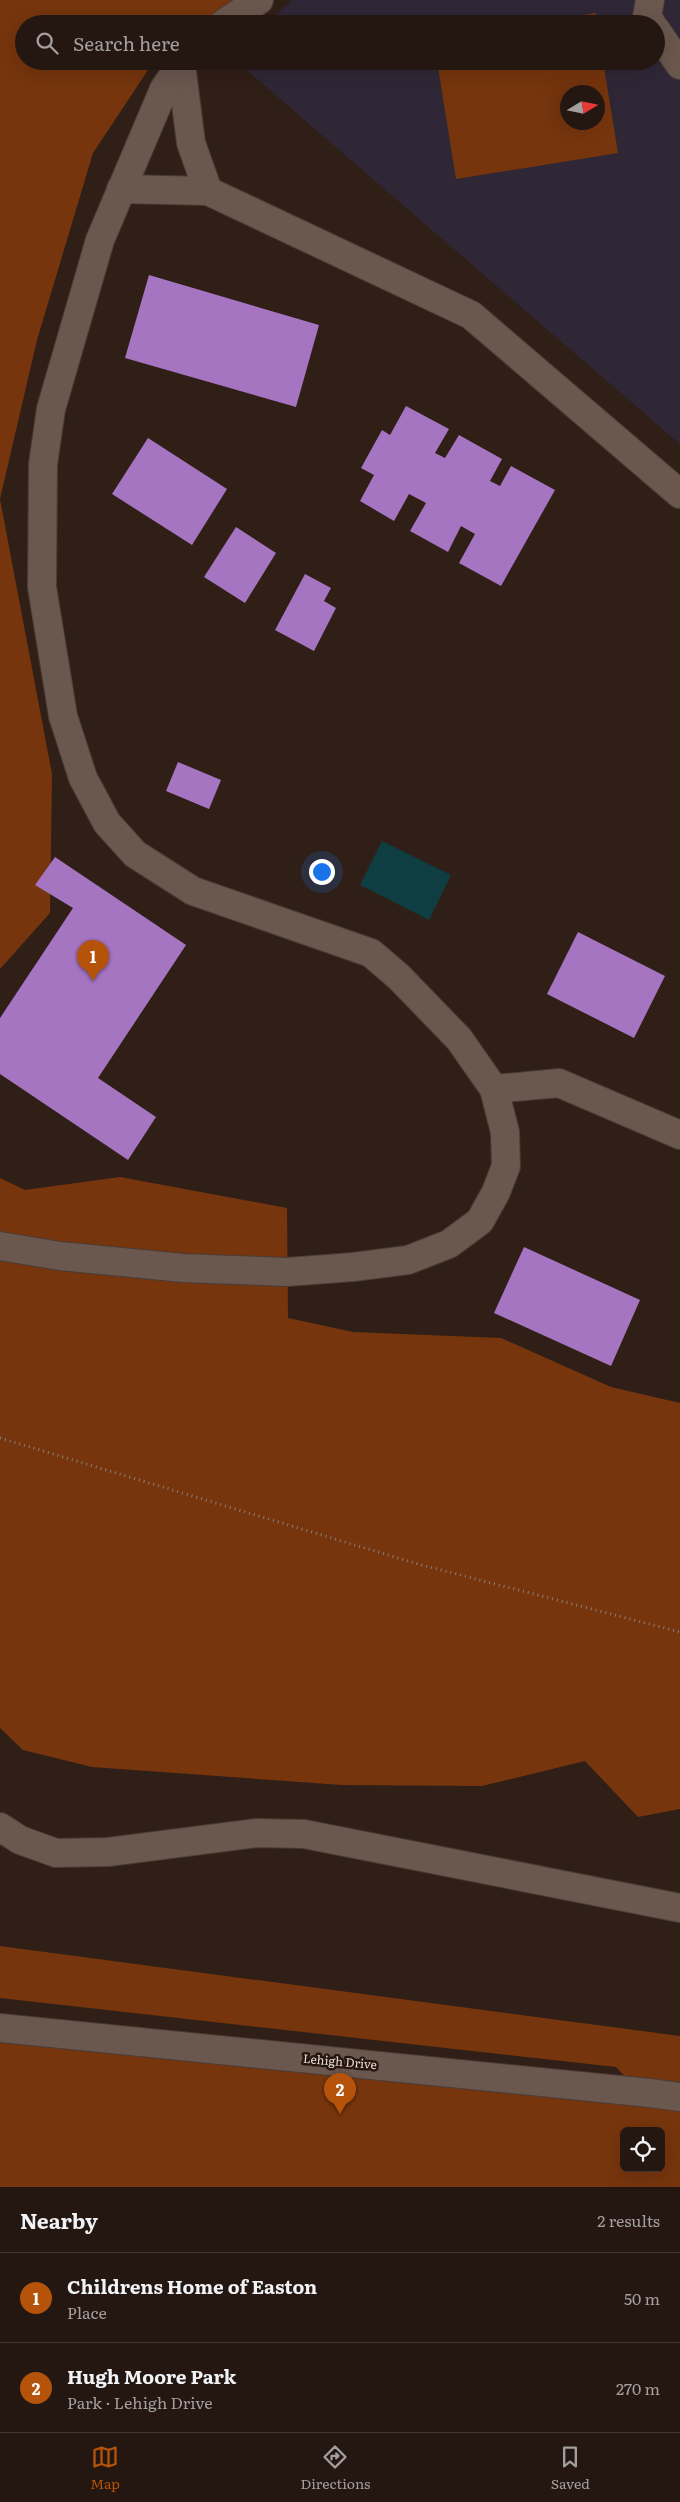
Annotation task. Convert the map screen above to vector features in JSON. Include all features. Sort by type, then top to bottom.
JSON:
[{"type":"street","points":[[236,15],[259,0]]},
{"type":"street","points":[[647,15],[650,0]]},
{"type":"street","points":[[665,43],[680,64]]},
{"type":"street","points":[[0,1246],[60,1256],[183,1268],[268,1271],[353,1267],[408,1260],[449,1244],[480,1221],[496,1192],[506,1166],[505,1132],[494,1089],[459,1039],[399,977],[371,954],[193,891],[134,854],[107,823],[83,778],[63,716],[42,587],[42,464],[51,409],[100,240],[164,89],[177,70]]},
{"type":"street","points":[[183,70],[191,143],[208,191]]},
{"type":"street","points":[[121,189],[208,191],[471,315],[680,494]]},
{"type":"street","points":[[494,1089],[559,1083],[680,1135]]},
{"type":"street","points":[[0,1827],[20,1840],[56,1853],[108,1852],[257,1833],[304,1834],[680,1908]]},
{"type":"street","name":"Lehigh Drive","points":[[0,2028],[650,2092],[680,2097]]},
{"type":"path","points":[[0,1438],[418,1564],[680,1632]]},
{"type":"shaded area","points":[[0,0],[234,0],[213,15],[15,15],[15,70],[148,70],[93,153],[37,340],[0,499]]},
{"type":"shaded area","points":[[292,0],[680,0],[680,444],[246,70],[665,70],[665,15],[275,15]]},
{"type":"shaded area","points":[[438,70],[604,70],[618,153],[456,179]]},
{"type":"shaded area","points":[[0,499],[52,774],[50,913],[0,969]]},
{"type":"shaded area","points":[[120,1177],[287,1208],[288,1318],[353,1332],[501,1338],[611,1387],[680,1403],[680,1809],[638,1817],[585,1761],[482,1786],[341,1785],[92,1767],[23,1750],[0,1728],[0,1178],[25,1190]]},
{"type":"shaded area","points":[[0,1946],[680,2036],[680,2187],[0,2187],[0,2028],[638,2091],[616,2067],[0,1998]]},
{"type":"water","points":[[382,841],[451,875],[429,920],[360,885]]},
{"type":"building","points":[[149,275],[319,325],[296,407],[125,358]]},
{"type":"building","points":[[406,406],[449,429],[435,453],[445,458],[459,435],[502,459],[490,481],[500,486],[511,466],[555,490],[501,586],[459,563],[475,534],[461,526],[448,552],[410,531],[426,503],[409,494],[394,521],[360,501],[374,475],[361,468],[382,430],[390,435]]},
{"type":"building","points":[[148,438],[227,489],[192,545],[112,494]]},
{"type":"building","points":[[236,527],[276,553],[245,603],[204,577]]},
{"type":"building","points":[[305,574],[331,588],[324,601],[336,608],[314,651],[275,630]]},
{"type":"building","points":[[178,762],[221,780],[209,809],[166,791]]},
{"type":"building","points":[[55,857],[186,945],[98,1078],[156,1117],[128,1160],[0,1074],[0,1018],[73,908],[35,885]]},
{"type":"building","points":[[578,932],[665,976],[634,1038],[547,994]]},
{"type":"building","points":[[524,1247],[640,1300],[611,1366],[494,1313]]},
{"type":"place","name":"Childrens Home of Easton","points":[[93,981]]},
{"type":"place","name":"Hugh Moore Park","points":[[340,2114]]}]
